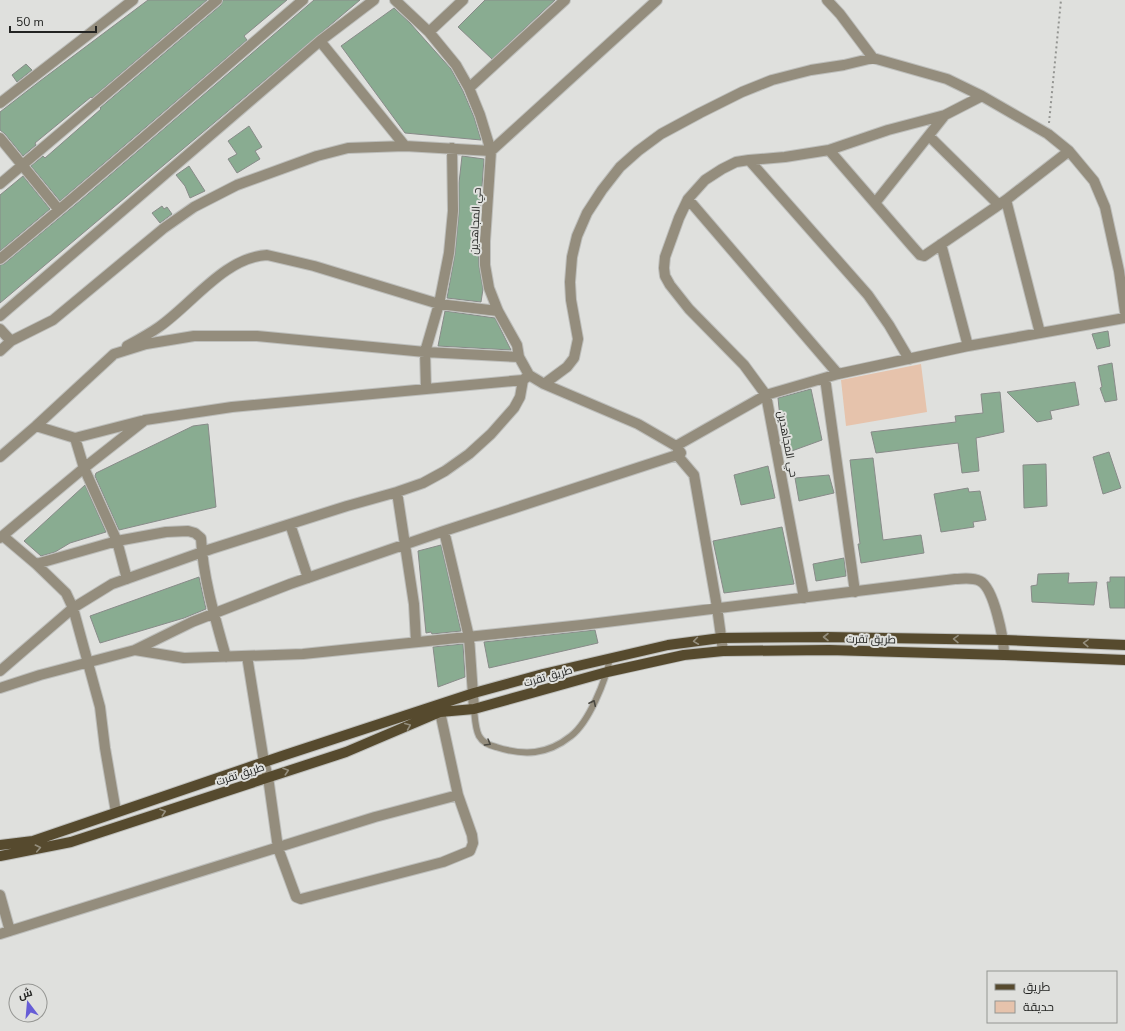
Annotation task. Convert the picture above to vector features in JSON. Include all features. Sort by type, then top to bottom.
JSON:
[{"type":"main road","name":"طريق تقرت","points":[[0,845],[33,841],[264,762],[474,693],[543,674],[668,645],[721,638],[827,637],[1004,640],[1125,645]]},
{"type":"main road","name":"طريق تقرت","points":[[0,856],[70,842],[346,752],[440,712],[474,709],[607,672],[684,655],[723,651],[829,650],[1004,654],[1125,660]]},
{"type":"street","points":[[0,102],[133,0]]},
{"type":"street","points":[[0,184],[217,0]]},
{"type":"street","points":[[0,259],[303,0]]},
{"type":"street","points":[[0,316],[320,41],[374,0]]},
{"type":"street","points":[[429,32],[463,0]]},
{"type":"street","points":[[469,88],[565,0]]},
{"type":"street","points":[[0,352],[10,341],[53,320],[164,228],[194,207],[228,189],[317,156],[348,148],[405,146],[491,151],[657,0]]},
{"type":"street","points":[[827,0],[840,14],[873,58]]},
{"type":"street","name":"حي المجاهدين","points":[[398,1],[429,32],[456,65],[469,88],[480,114],[491,151],[485,241],[485,264],[489,288],[498,311],[517,345],[519,357],[526,377],[638,424],[677,451],[694,475],[717,607],[723,651]]},
{"type":"street","points":[[320,41],[405,146]]},
{"type":"street","points":[[544,384],[567,367],[574,358],[578,339],[571,300],[570,282],[572,257],[577,236],[587,213],[602,190],[620,167],[638,150],[661,134],[742,92],[772,80],[811,70],[844,65],[873,58],[947,79],[982,96],[1048,134],[1069,151],[1094,181],[1104,207],[1119,271],[1125,312]]},
{"type":"street","points":[[766,395],[744,365],[689,309],[670,285],[665,276],[665,258],[679,218],[688,199],[705,180],[722,168],[736,162],[785,157],[829,150],[888,130],[945,115],[982,96]]},
{"type":"street","points":[[875,203],[945,115]]},
{"type":"street","points":[[929,136],[1003,203],[1040,333]]},
{"type":"street","points":[[0,138],[59,210]]},
{"type":"street","points":[[426,389],[425,352],[439,304],[449,253],[453,211],[452,148]]},
{"type":"street","points":[[829,150],[920,255],[924,256],[928,255],[941,244],[1003,203],[1069,151]]},
{"type":"street","points":[[749,160],[868,295],[889,325],[909,359]]},
{"type":"street","points":[[688,199],[838,374]]},
{"type":"street","points":[[941,244],[968,346]]},
{"type":"street","points":[[0,457],[114,354],[160,327],[225,271],[239,262],[260,255],[267,255],[314,266],[439,304],[498,311]]},
{"type":"street","points":[[0,688],[40,674],[135,650],[192,622],[308,578],[677,451],[766,395],[838,374],[968,346],[1125,318]]},
{"type":"street","points":[[0,329],[10,341]]},
{"type":"street","points":[[114,354],[146,344],[194,336],[257,336],[425,352],[519,357]]},
{"type":"street","points":[[0,671],[73,608],[112,584],[202,552],[347,506],[397,492],[423,483],[445,471],[469,454],[491,434],[514,408],[520,397],[526,377],[426,389],[232,408],[145,420],[75,438],[36,426]]},
{"type":"street","points":[[825,378],[855,592]]},
{"type":"street","name":"حي المجاهدين","points":[[766,395],[804,598]]},
{"type":"street","points":[[116,812],[105,748],[100,707],[73,608],[66,593],[36,564],[1,537],[84,468],[145,420]]},
{"type":"street","points":[[75,438],[84,468],[117,541],[127,579]]},
{"type":"street","points":[[397,492],[414,604],[416,642]]},
{"type":"street","points":[[290,524],[308,578]]},
{"type":"street","points":[[36,564],[117,541],[166,532],[188,531],[195,533],[201,538],[202,552],[214,614],[226,657]]},
{"type":"street","points":[[444,531],[468,637],[474,693],[474,709]]},
{"type":"street","points":[[135,650],[184,658],[303,654],[582,625],[717,607],[973,578],[982,581],[990,594],[1004,640],[1004,654]]},
{"type":"street","points":[[247,656],[264,762],[268,777],[278,848],[292,889],[296,897],[302,899],[443,862],[470,851],[473,843],[472,835],[458,795],[440,712]]},
{"type":"street","points":[[0,934],[375,817],[458,795]]},
{"type":"street","points":[[0,895],[10,931]]},
{"type":"lane","points":[[474,709],[475,724],[479,736],[486,744],[512,752],[526,754],[541,752],[552,748],[571,736],[585,720],[607,672],[610,658]]},
{"type":"path","points":[[1048,134],[1061,0]]},
{"type":"green space","points":[[921,364],[927,412],[846,426],[841,380]]},
{"type":"building","points":[[148,0],[207,0],[92,98],[91,97],[35,143],[36,145],[23,156],[0,130],[0,112]]},
{"type":"building","points":[[223,0],[287,0],[244,36],[247,40],[60,201],[31,166],[43,156],[45,158],[101,109],[100,108],[221,5]]},
{"type":"building","points":[[314,0],[360,0],[0,303],[0,265],[4,264],[81,200]]},
{"type":"building","points":[[485,0],[555,0],[492,59],[458,27]]},
{"type":"building","points":[[394,8],[410,23],[451,69],[463,91],[474,117],[481,140],[405,133],[341,46]]},
{"type":"building","points":[[26,64],[32,70],[17,82],[12,75]]},
{"type":"building","points":[[249,126],[262,147],[255,151],[260,159],[237,173],[228,159],[237,154],[228,141]]},
{"type":"building","points":[[462,156],[484,159],[478,241],[479,266],[483,289],[481,302],[447,298],[455,254]]},
{"type":"building","points":[[189,166],[205,191],[190,198],[185,186],[176,175]]},
{"type":"building","points":[[23,176],[50,209],[0,251],[0,195]]},
{"type":"building","points":[[162,206],[164,209],[167,207],[172,214],[160,223],[152,213]]},
{"type":"building","points":[[445,311],[495,318],[511,350],[438,346]]},
{"type":"building","points":[[1108,331],[1110,346],[1097,349],[1092,334]]},
{"type":"building","points":[[1112,363],[1117,400],[1105,402],[1100,388],[1102,387],[1098,366]]},
{"type":"building","points":[[1075,382],[1079,405],[1050,411],[1052,419],[1037,422],[1007,392]]},
{"type":"building","points":[[811,389],[822,440],[789,452],[780,418],[778,398]]},
{"type":"building","points":[[1000,392],[1004,432],[976,438],[979,471],[962,473],[958,443],[876,453],[871,432],[956,422],[955,416],[983,413],[981,394]]},
{"type":"building","points":[[208,424],[216,507],[119,530],[95,476],[96,473],[193,426]]},
{"type":"building","points":[[1109,452],[1121,488],[1103,494],[1093,457]]},
{"type":"building","points":[[873,458],[883,540],[921,535],[924,553],[861,563],[850,460]]},
{"type":"building","points":[[1046,464],[1047,506],[1024,508],[1023,465]]},
{"type":"building","points":[[768,466],[775,498],[741,505],[734,475]]},
{"type":"building","points":[[829,475],[834,493],[799,501],[795,478]]},
{"type":"building","points":[[85,485],[106,532],[70,543],[55,552],[41,556],[24,541]]},
{"type":"building","points":[[968,488],[969,492],[980,491],[986,520],[973,522],[974,527],[941,532],[934,494]]},
{"type":"building","points":[[782,527],[794,584],[724,593],[713,541]]},
{"type":"building","points":[[441,545],[461,631],[432,634],[431,632],[426,633],[418,551]]},
{"type":"building","points":[[844,558],[846,576],[816,581],[813,564]]},
{"type":"building","points":[[1069,573],[1068,583],[1097,582],[1094,605],[1032,602],[1031,586],[1037,585],[1038,574]]},
{"type":"building","points":[[199,577],[206,609],[184,618],[100,643],[90,616]]},
{"type":"building","points":[[1110,577],[1125,577],[1125,608],[1110,608],[1107,582],[1110,582]]},
{"type":"building","points":[[595,630],[598,643],[489,668],[484,642]]},
{"type":"building","points":[[463,644],[465,677],[438,687],[433,647]]}]
